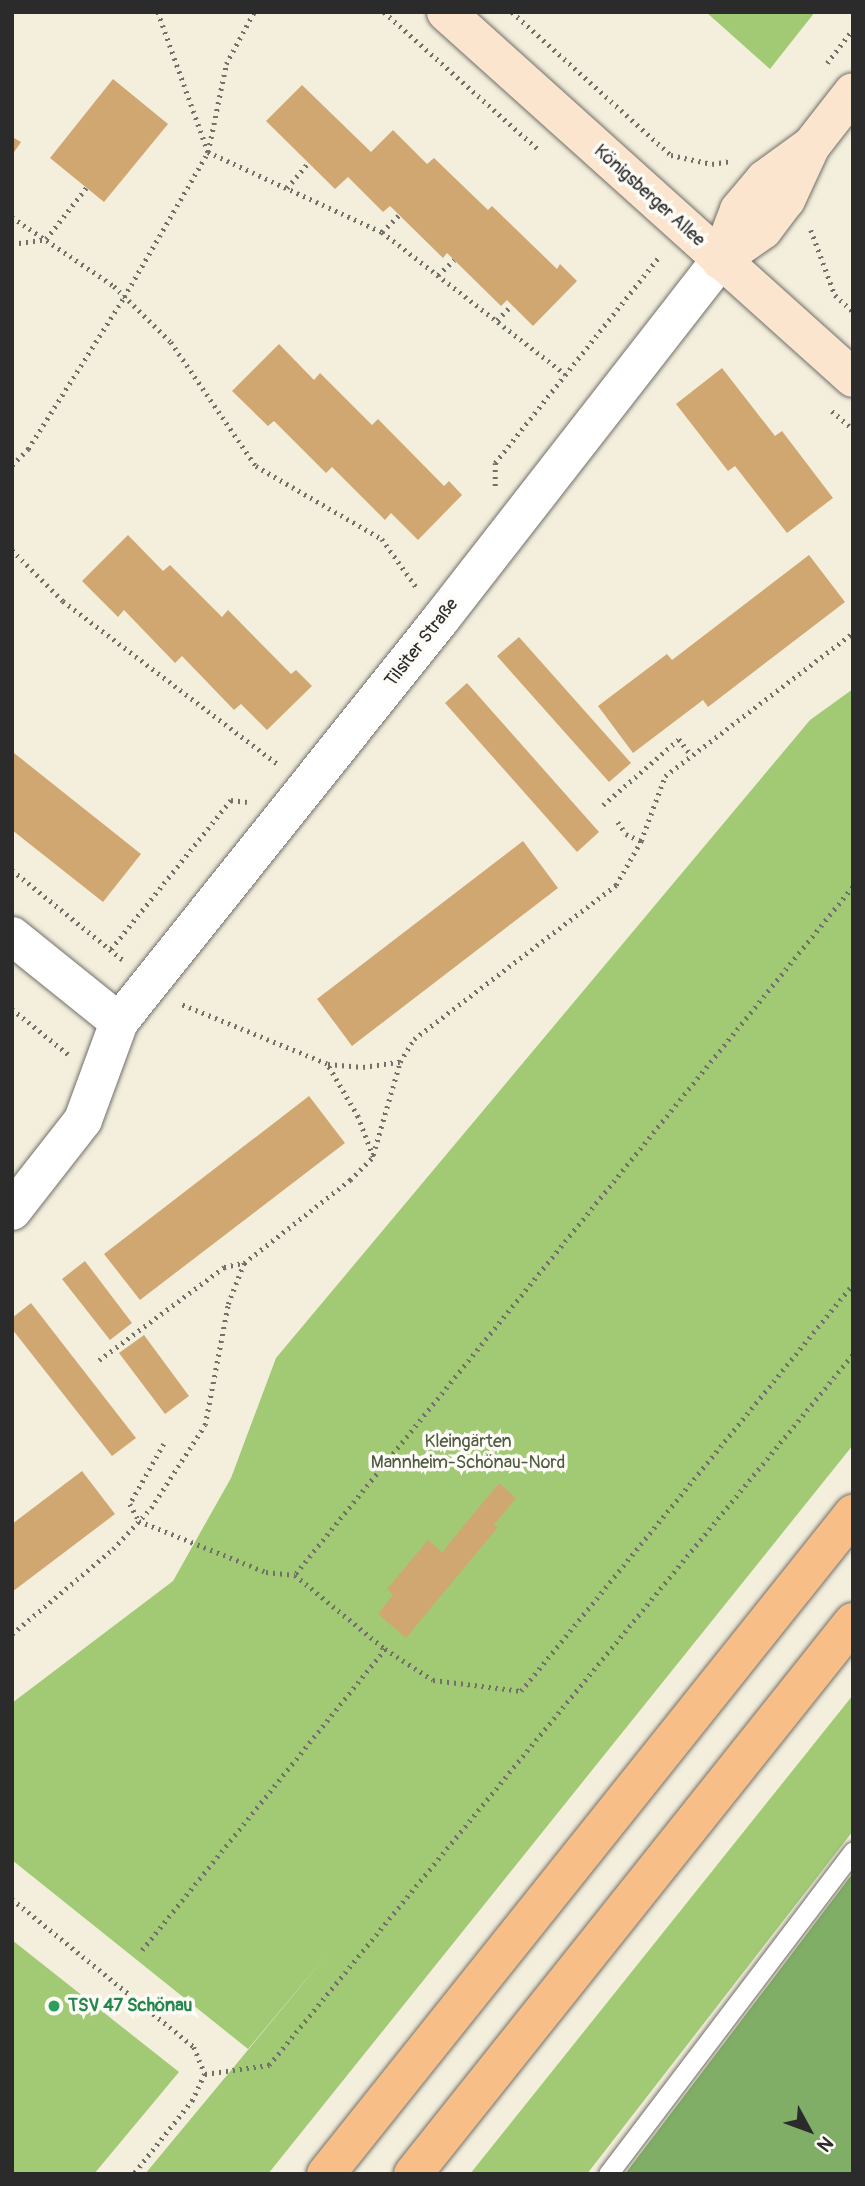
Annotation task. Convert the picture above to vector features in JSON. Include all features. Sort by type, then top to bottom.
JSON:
[{"type":"highway","points":[[326,2174],[853,1514]]},
{"type":"highway","points":[[413,2174],[853,1622]]},
{"type":"street","name":"Königsberger Allee","points":[[446,12],[853,378]]},
{"type":"street","points":[[720,260],[738,210],[765,179],[811,146],[853,92]]},
{"type":"street","name":"Tilsiter Straße","points":[[12,1211],[83,1120],[119,1021],[440,621],[720,260]]},
{"type":"street","points":[[12,936],[119,1021]]},
{"type":"lane","points":[[608,2174],[853,1851]]},
{"type":"path","points":[[158,12],[208,152],[383,232],[565,374]]},
{"type":"path","points":[[12,465],[28,449],[124,297],[208,152],[226,64],[254,12]]},
{"type":"path","points":[[512,12],[671,155],[712,164],[743,159]]},
{"type":"path","points":[[287,188],[308,163]]},
{"type":"path","points":[[12,244],[46,239],[86,188]]},
{"type":"path","points":[[383,232],[399,215]]},
{"type":"path","points":[[12,217],[124,297],[171,342],[256,466],[382,539],[440,621]]},
{"type":"path","points":[[808,223],[835,295],[853,312]]},
{"type":"path","points":[[514,525],[494,508],[495,463],[659,257]]},
{"type":"path","points":[[438,275],[454,260]]},
{"type":"path","points":[[497,320],[512,305]]},
{"type":"path","points":[[13,550],[63,601],[299,798]]},
{"type":"path","points":[[99,1360],[224,1267],[244,1262],[350,1180],[373,1157],[400,1062],[414,1039],[616,885],[641,841],[665,776],[853,633]]},
{"type":"path","points":[[603,805],[678,739],[691,755]]},
{"type":"path","points":[[111,950],[232,800],[299,798]]},
{"type":"path","points":[[618,822],[626,834],[641,841]]},
{"type":"path","points":[[12,870],[176,1002],[214,1021],[327,1063],[363,1067],[400,1062]]},
{"type":"path","points":[[295,1575],[853,887]]},
{"type":"path","points":[[12,1009],[98,1079]]},
{"type":"path","points":[[327,1063],[358,1117],[373,1157]]},
{"type":"path","points":[[12,1634],[139,1521],[205,1425],[228,1304],[244,1262]]},
{"type":"path","points":[[164,1444],[130,1504],[139,1521],[266,1572],[295,1575],[385,1649],[433,1679],[521,1691],[853,1284]]},
{"type":"path","points":[[205,2074],[269,2065],[853,1354]]},
{"type":"path","points":[[142,1950],[385,1649]]},
{"type":"path","points":[[12,1899],[194,2047],[205,2074],[193,2100],[134,2174]]},
{"type":"green space","points":[[706,12],[815,12],[770,69]]},
{"type":"green space","name":"Kleingärten Mannheim-Schönau-Nord","points":[[853,689],[853,1445],[268,2174],[145,2174],[330,1951],[248,2049],[12,1860],[12,1703],[173,1581],[231,1478],[276,1358],[810,720]]},
{"type":"green space","points":[[853,1695],[853,1831],[587,2174],[470,2174]]},
{"type":"green space","points":[[853,1873],[853,2174],[625,2174]]},
{"type":"green space","name":"TSV 47 Schönau","points":[[12,1940],[179,2072],[94,2174],[12,2174]]},
{"type":"building","points":[[113,79],[168,124],[104,202],[50,158]]},
{"type":"building","points":[[302,85],[371,152],[393,130],[427,164],[434,158],[488,210],[492,206],[557,269],[560,264],[577,281],[533,326],[507,300],[501,306],[447,253],[443,258],[390,206],[383,212],[348,177],[335,189],[266,121]]},
{"type":"building","points":[[12,137],[21,142],[12,155]]},
{"type":"building","points":[[279,344],[314,380],[320,373],[372,425],[378,419],[444,486],[449,481],[462,495],[418,540],[391,513],[385,520],[332,467],[326,473],[274,421],[268,426],[232,391]]},
{"type":"building","points":[[722,368],[775,436],[782,431],[833,498],[787,533],[735,466],[728,471],[676,404]]},
{"type":"building","points":[[128,535],[163,571],[170,565],[222,617],[228,610],[291,674],[296,670],[312,686],[267,730],[241,704],[234,710],[182,656],[175,663],[124,610],[118,617],[82,581]]},
{"type":"building","points":[[809,555],[845,602],[708,707],[703,700],[633,753],[598,706],[667,654],[672,660]]},
{"type":"building","points":[[519,637],[631,763],[609,782],[497,656]]},
{"type":"building","points":[[467,683],[599,832],[577,852],[445,703]]},
{"type":"building","points":[[14,753],[141,854],[103,902],[12,830]]},
{"type":"building","points":[[523,841],[558,888],[352,1046],[317,999]]},
{"type":"building","points":[[309,1096],[345,1143],[140,1300],[104,1254]]},
{"type":"building","points":[[85,1261],[132,1323],[110,1340],[62,1279]]},
{"type":"building","points":[[31,1303],[136,1438],[112,1456],[12,1329],[12,1318]]},
{"type":"building","points":[[144,1335],[189,1396],[165,1414],[119,1353]]},
{"type":"building","points":[[82,1471],[115,1514],[12,1592],[12,1524]]},
{"type":"building","points":[[499,1483],[516,1498],[494,1525],[498,1527],[406,1638],[378,1614],[393,1595],[387,1589],[428,1540],[442,1552]]},
{"type":"place","name":"TSV 47 Schönau","points":[[54,2006]]}]
